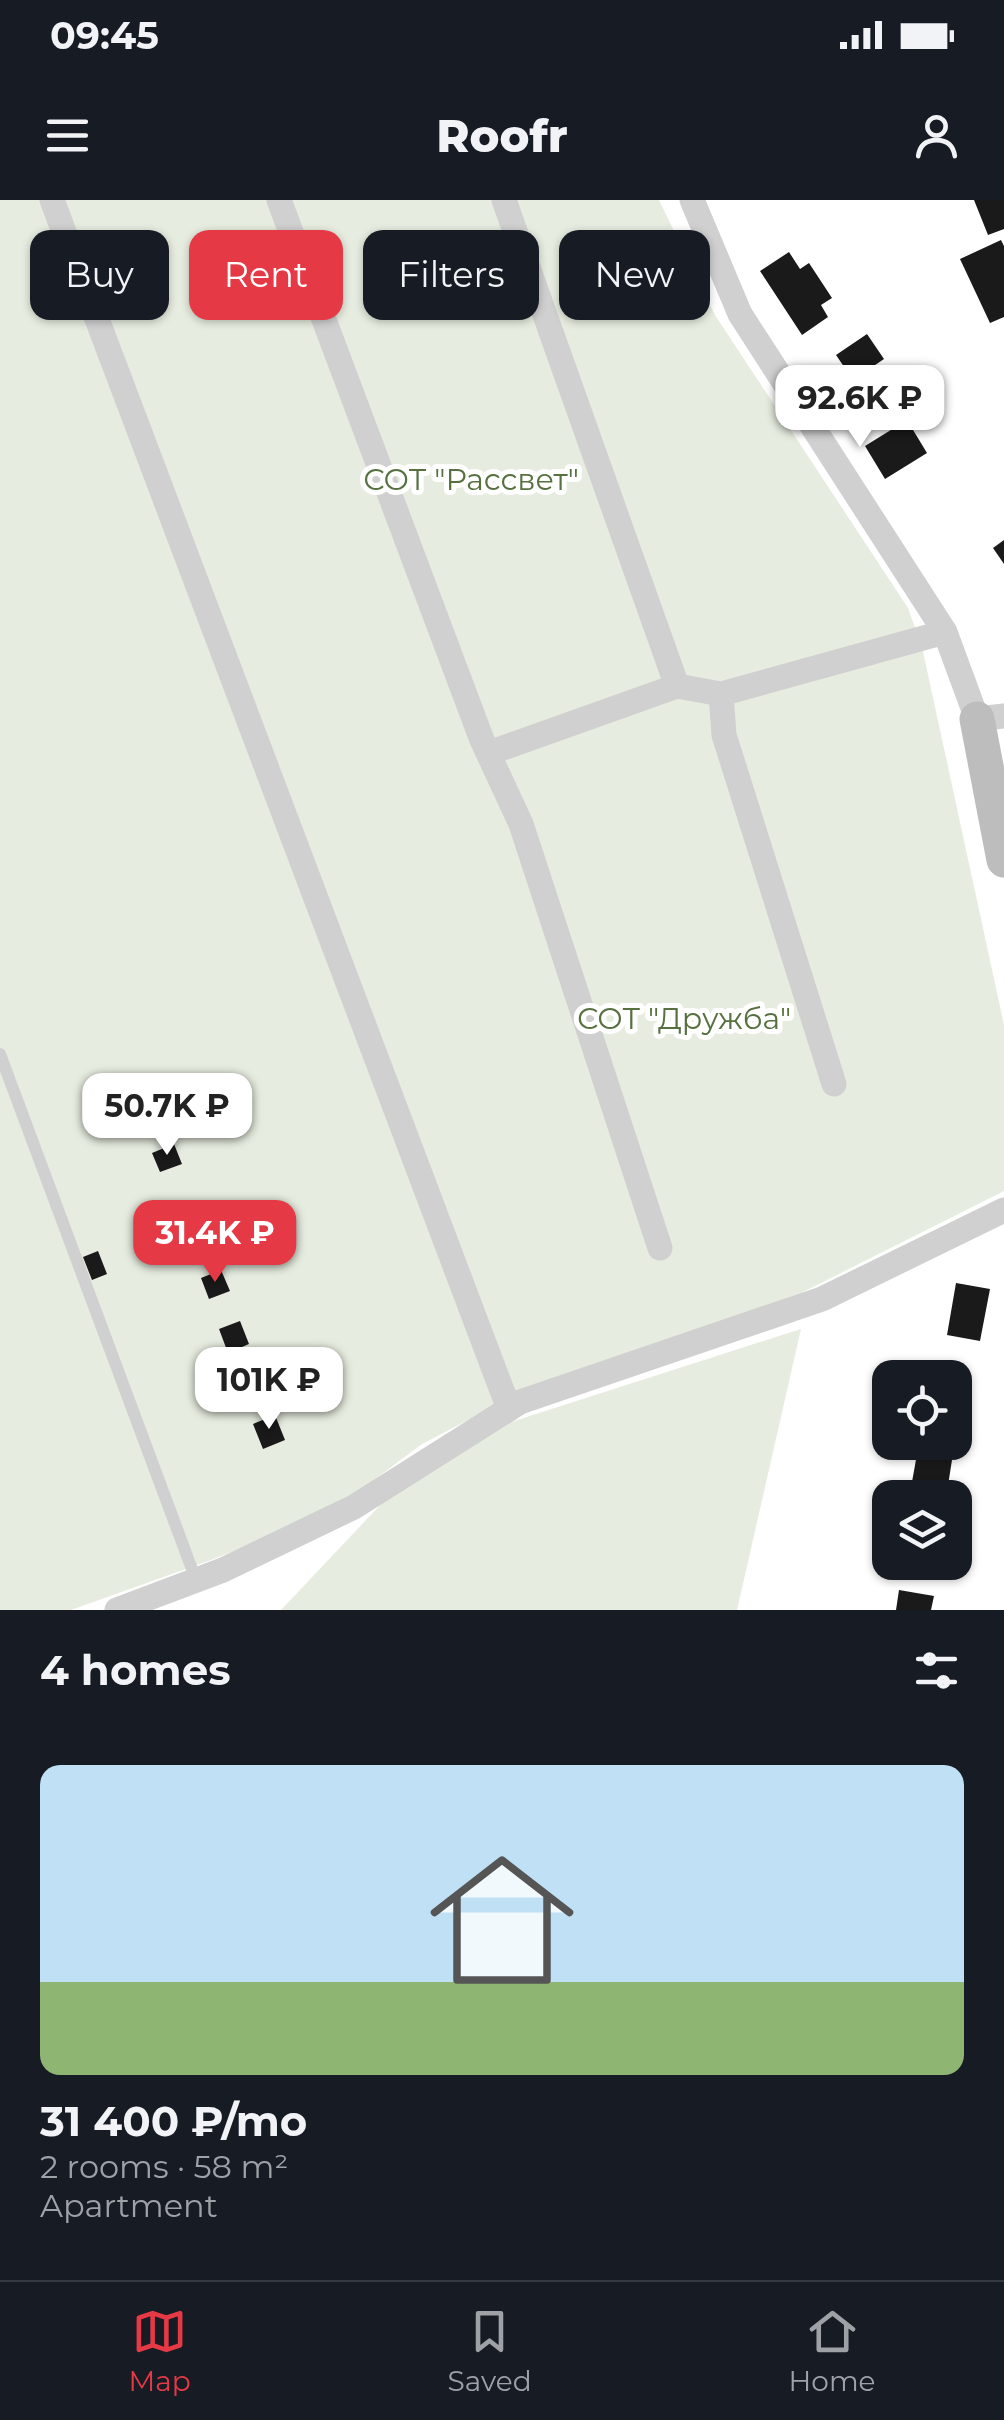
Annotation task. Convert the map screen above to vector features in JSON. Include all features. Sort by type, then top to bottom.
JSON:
[{"type":"street","points":[[52,200],[509,1409]]},
{"type":"street","points":[[279,200],[489,753],[521,824],[660,1248]]},
{"type":"street","points":[[504,200],[677,686]]},
{"type":"street","points":[[692,200],[740,314],[944,632],[990,718],[1004,860]]},
{"type":"street","points":[[489,753],[677,686],[721,694],[944,632]]},
{"type":"street","points":[[721,694],[724,735],[834,1084]]},
{"type":"street","points":[[117,1610],[223,1570],[354,1508],[520,1402],[822,1299],[1004,1210]]},
{"type":"lane","points":[[0,1054],[196,1580]]},
{"type":"green space","points":[[0,200],[659,200],[674,230],[559,230],[559,320],[710,320],[710,305],[908,608],[922,647],[1004,1025],[1004,1191],[801,1293],[530,1388],[422,1444],[330,1513],[71,1610],[0,1610]]},
{"type":"green space","points":[[801,1329],[737,1610],[281,1610],[436,1446]]},
{"type":"building","points":[[974,200],[1004,200],[1004,229],[988,235]]},
{"type":"building","points":[[1001,240],[1004,317],[990,323],[960,259]]},
{"type":"building","points":[[789,252],[800,269],[809,263],[832,298],[821,305],[828,317],[802,335],[760,271]]},
{"type":"building","points":[[867,334],[884,359],[853,380],[836,355]]},
{"type":"building","points":[[907,420],[927,453],[885,479],[865,446]]},
{"type":"building","points":[[1004,540],[1004,564],[993,548]]},
{"type":"building","points":[[174,1144],[182,1164],[160,1172],[152,1153]]},
{"type":"building","points":[[98,1251],[107,1274],[92,1280],[83,1257]]},
{"type":"building","points":[[221,1270],[230,1291],[209,1299],[201,1278]]},
{"type":"building","points":[[956,1283],[990,1289],[980,1341],[947,1335]]},
{"type":"building","points":[[240,1321],[249,1344],[228,1353],[219,1329]]},
{"type":"building","points":[[275,1415],[285,1440],[263,1449],[253,1424]]},
{"type":"building","points":[[916,1460],[952,1460],[949,1480],[912,1480]]},
{"type":"building","points":[[899,1590],[934,1596],[931,1610],[896,1610]]},
{"type":"park label","name":"СОТ \"Рассвет\"","points":[[471,479]]},
{"type":"park label","name":"СОТ \"Дружба\"","points":[[684,1018]]}]
